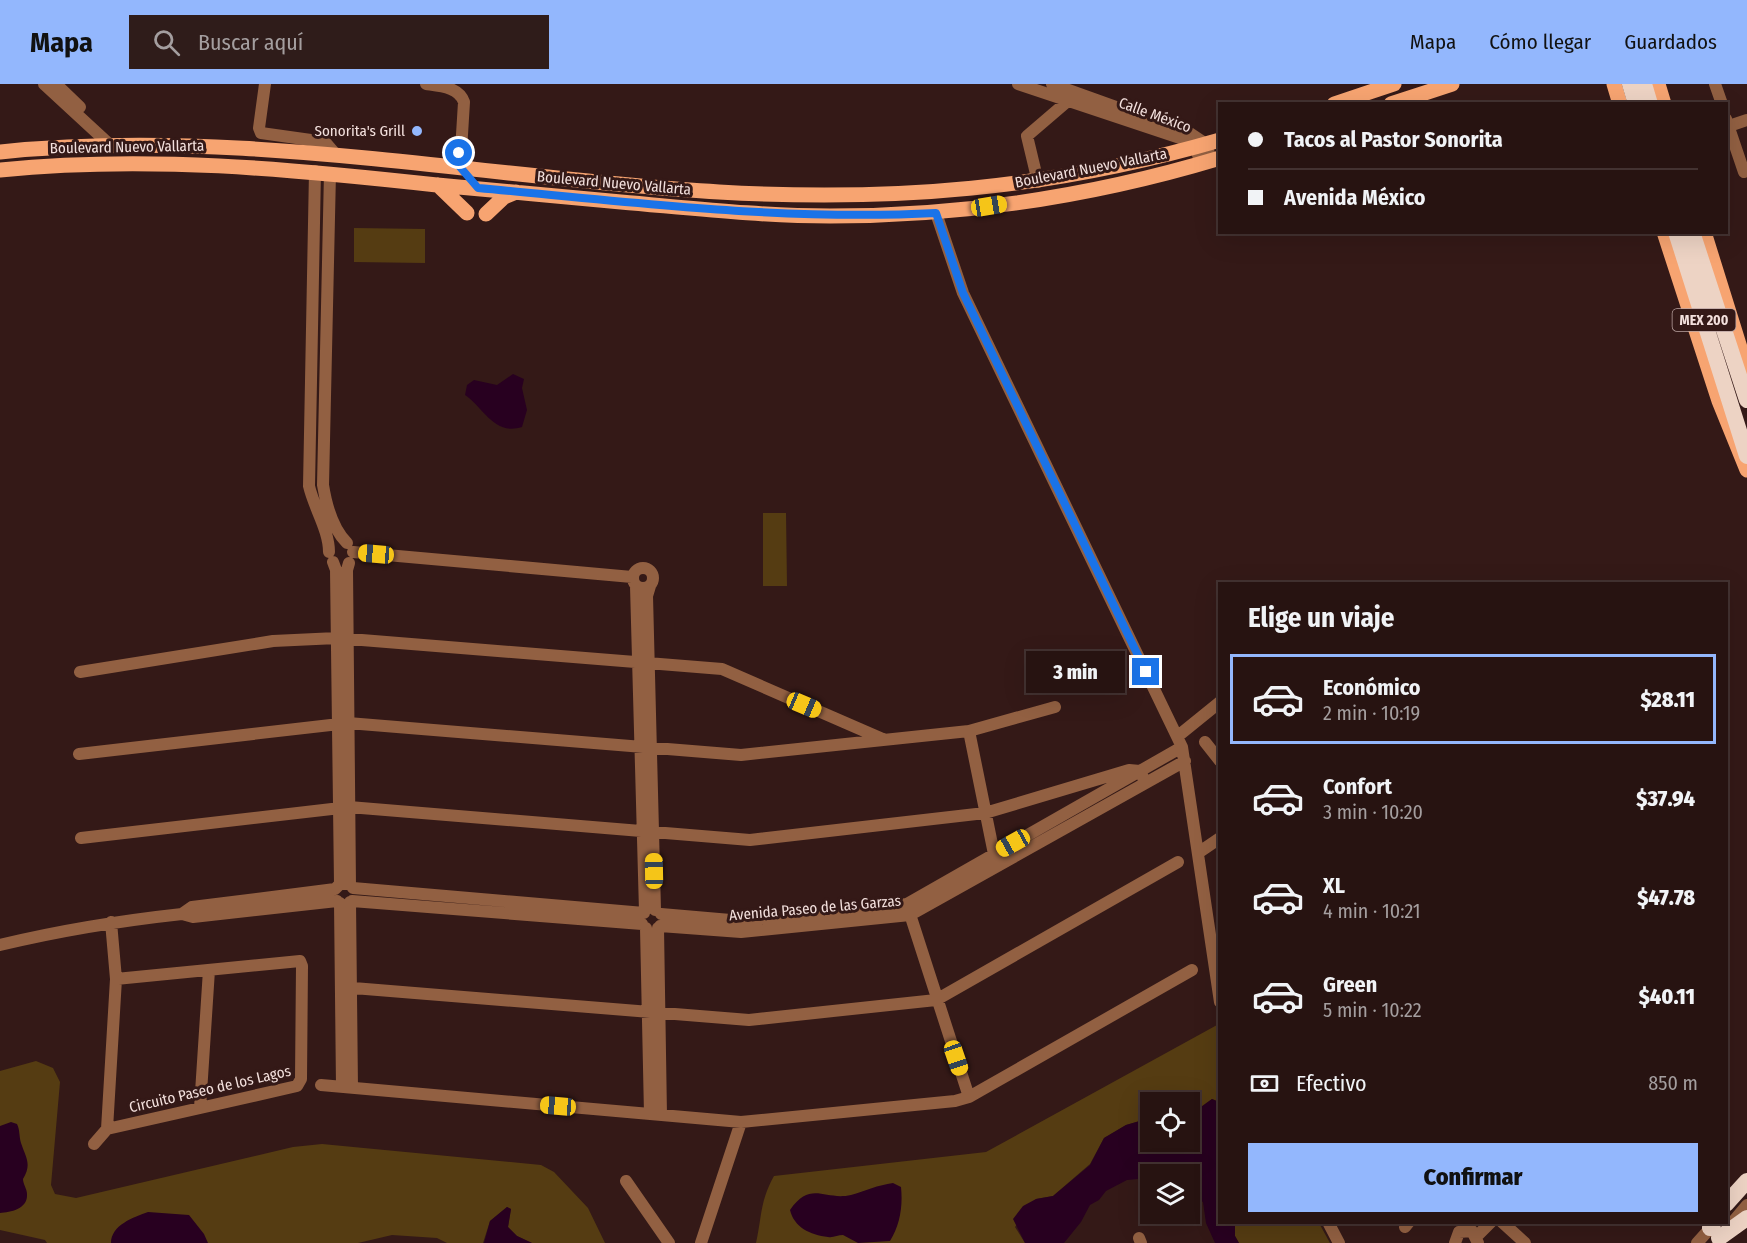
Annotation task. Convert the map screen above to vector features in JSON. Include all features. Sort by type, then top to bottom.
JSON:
[{"type":"highway","points":[[1630,84],[1635,102]]},
{"type":"highway","points":[[1644,84],[1649,102]]},
{"type":"highway","name":"MEX 200","points":[[1677,234],[1747,456]]},
{"type":"highway","name":"MEX 200","points":[[1693,234],[1747,399]]},
{"type":"highway","points":[[1728,1202],[1747,1181]]},
{"type":"highway","points":[[1715,1231],[1747,1218]]},
{"type":"main road","points":[[1340,102],[1394,84]]},
{"type":"main road","points":[[1396,102],[1428,88],[1452,84]]},
{"type":"main road","points":[[1614,84],[1619,102]]},
{"type":"main road","points":[[1658,84],[1663,102]]},
{"type":"main road","name":"Boulevard Nuevo Vallarta","points":[[0,152],[115,144],[200,146],[337,156],[462,176],[537,175],[717,192],[820,196],[940,193],[1038,182],[1125,166],[1207,144]]},
{"type":"main road","points":[[199,163],[200,146]]},
{"type":"main road","name":"Boulevard Nuevo Vallarta","points":[[462,176],[478,188],[516,192],[775,214],[872,216],[936,213],[1068,194],[1210,160]]},
{"type":"main road","name":"Boulevard Nuevo Vallarta","points":[[0,170],[90,164],[199,163],[322,172],[438,185],[462,176]]},
{"type":"main road","points":[[478,188],[490,180],[537,175]]},
{"type":"main road","points":[[438,185],[467,213]]},
{"type":"main road","points":[[486,214],[499,201],[516,192]]},
{"type":"main road","points":[[1665,234],[1719,401],[1747,470]]},
{"type":"main road","points":[[1705,234],[1747,370]]},
{"type":"street","points":[[44,84],[68,101],[115,144]]},
{"type":"street","points":[[56,84],[68,101]]},
{"type":"street","points":[[266,84],[259,128],[261,133],[324,142],[337,156]]},
{"type":"street","points":[[433,84],[456,91],[464,102],[462,176]]},
{"type":"street","name":"Calle México","points":[[1018,84],[1186,141],[1207,144]]},
{"type":"street","name":"Calle México","points":[[1052,84],[1191,134],[1207,144],[1210,160]]},
{"type":"street","points":[[1715,84],[1721,102]]},
{"type":"street","points":[[1038,182],[1027,136],[1069,100]]},
{"type":"street","points":[[1744,172],[1728,122],[1747,120]]},
{"type":"street","points":[[322,172],[315,209],[309,486],[313,504],[329,541],[331,557],[336,570],[342,638],[347,1088]]},
{"type":"street","points":[[322,172],[329,209],[323,485],[325,500],[350,553],[342,638]]},
{"type":"street","points":[[315,209],[329,209]]},
{"type":"street","points":[[936,213],[963,293],[1180,742],[1185,761],[1218,988]]},
{"type":"street","points":[[314,246],[328,245]]},
{"type":"street","points":[[312,368],[325,368]]},
{"type":"street","points":[[309,486],[323,485]]},
{"type":"street","points":[[331,557],[336,543],[350,553],[634,581],[640,589],[650,586]]},
{"type":"street","points":[[331,557],[344,565],[350,553]]},
{"type":"street","points":[[644,663],[634,581],[638,569],[648,569],[654,577],[647,596],[644,663],[656,1114]]},
{"type":"street","points":[[80,672],[273,641],[342,638],[722,669],[886,740]]},
{"type":"street","name":"Avenida Paseo de las Garzas","points":[[1142,776],[1218,704]]},
{"type":"street","points":[[79,754],[343,723],[741,755],[969,731],[1055,706]]},
{"type":"street","points":[[969,731],[995,859]]},
{"type":"street","points":[[1205,742],[1218,758]]},
{"type":"street","name":"Avenida Paseo de las Garzas","points":[[0,945],[74,927],[182,914],[192,907],[345,894],[651,919],[742,921],[908,909],[1142,776],[1185,761]]},
{"type":"street","points":[[81,838],[344,807],[750,840],[985,813],[1109,782],[1129,770],[1142,776]]},
{"type":"street","name":"Avenida Paseo de las Garzas","points":[[995,859],[1109,782]]},
{"type":"street","points":[[1198,853],[1218,838]]},
{"type":"street","points":[[346,987],[749,1020],[936,1000],[1179,862]]},
{"type":"street","points":[[908,909],[969,1097]]},
{"type":"street","name":"Circuito Paseo de los Lagos","points":[[111,922],[116,979],[107,1129],[297,1086],[301,1079],[302,966],[300,961],[116,979]]},
{"type":"street","points":[[200,1108],[209,970]]},
{"type":"street","points":[[321,1085],[741,1122],[955,1101],[969,1097],[1192,970]]},
{"type":"street","points":[[701,1243],[741,1122]]},
{"type":"street","points":[[94,1144],[107,1129]]},
{"type":"street","points":[[626,1181],[669,1243]]},
{"type":"street","points":[[1728,1210],[1747,1196]]},
{"type":"street","points":[[1728,1220],[1747,1205]]},
{"type":"street","points":[[1329,1224],[1339,1243]]},
{"type":"street","points":[[1451,1224],[1457,1238],[1472,1231],[1478,1240],[1490,1224]]},
{"type":"street","points":[[1504,1224],[1525,1243]]},
{"type":"street","points":[[1697,1243],[1715,1231]]},
{"type":"shaded area","points":[[354,228],[425,229],[425,263],[354,262]]},
{"type":"shaded area","points":[[513,374],[524,379],[522,388],[527,410],[522,427],[512,429],[496,424],[465,395],[467,385],[474,380],[497,385]]},
{"type":"shaded area","points":[[763,513],[786,513],[787,586],[763,586]]},
{"type":"shaded area","points":[[1217,1025],[1218,1102],[1212,1099],[1200,1108],[1200,1092],[1140,1092],[1140,1121],[1126,1125],[1104,1138],[1090,1164],[1053,1196],[1036,1199],[1015,1227],[1025,1243],[756,1243],[764,1201],[774,1176],[986,1152]]},
{"type":"shaded area","points":[[36,1061],[53,1068],[60,1082],[51,1185],[55,1194],[76,1198],[293,1147],[322,1144],[541,1165],[554,1172],[588,1208],[605,1243],[532,1243],[517,1236],[508,1227],[511,1209],[507,1207],[490,1221],[483,1243],[447,1243],[437,1238],[392,1235],[358,1243],[47,1243],[45,1240],[0,1230],[0,1071]]},
{"type":"shaded area","points":[[1212,1099],[1218,1102],[1218,1224],[1235,1224],[1235,1236],[1239,1243],[1215,1243],[1206,1223],[1203,1202],[1200,1200],[1200,1164],[1140,1164],[1140,1179],[1127,1180],[1106,1191],[1099,1200],[1090,1205],[1081,1222],[1064,1243],[1025,1243],[1013,1219],[1023,1206],[1036,1199],[1053,1196],[1090,1165],[1104,1138],[1126,1125],[1140,1121],[1140,1152],[1200,1152],[1200,1108]]},
{"type":"shaded area","points":[[11,1122],[18,1126],[27,1161],[23,1179],[27,1199],[18,1209],[0,1213],[0,1126]]},
{"type":"shaded area","points":[[893,1183],[901,1187],[902,1201],[898,1222],[890,1241],[858,1243],[843,1235],[830,1237],[815,1234],[799,1225],[790,1210],[798,1201],[811,1194],[851,1195]]},
{"type":"shaded area","points":[[507,1207],[511,1209],[508,1227],[517,1236],[532,1243],[484,1243],[490,1221]]},
{"type":"shaded area","points":[[148,1212],[189,1215],[208,1243],[111,1243],[119,1227],[130,1219]]},
{"type":"shaded area","points":[[1235,1224],[1320,1224],[1330,1243],[1239,1243],[1235,1236]]},
{"type":"place","name":"Sonorita's Grill","points":[[417,131]]},
{"type":"route","points":[[459,153],[460,167],[478,188],[725,212],[828,216],[936,213],[955,276],[1048,474],[1146,672]]}]
